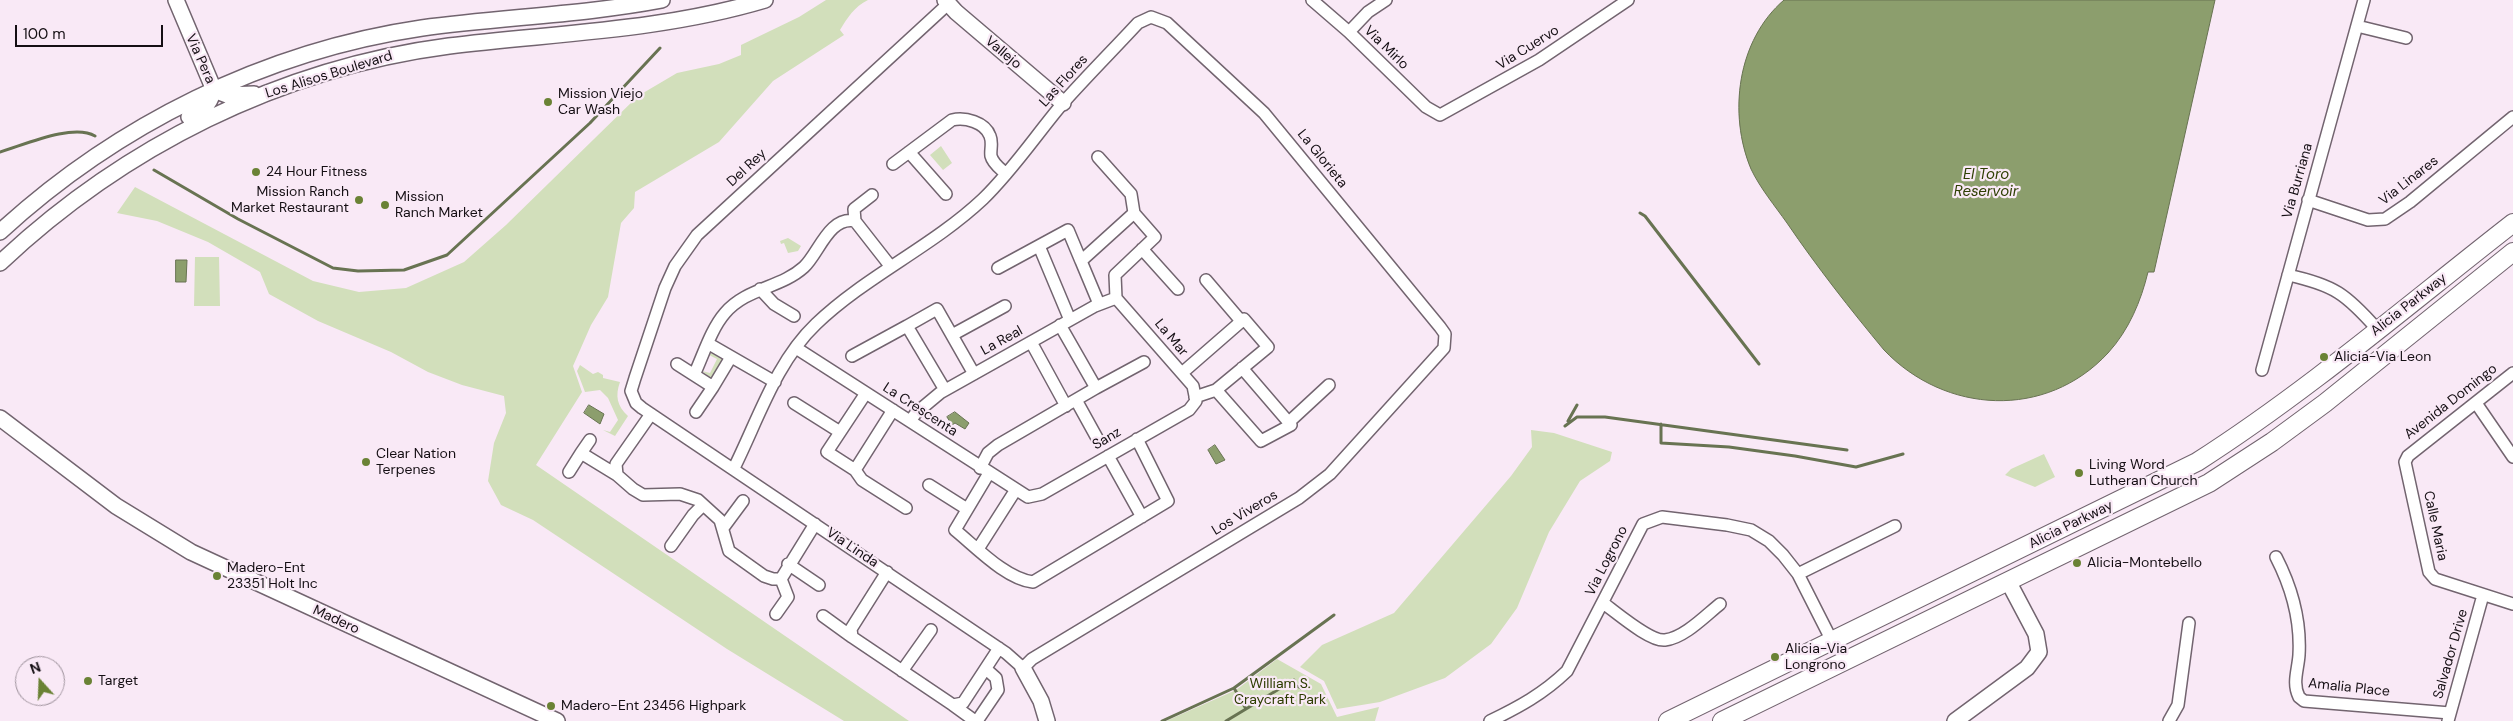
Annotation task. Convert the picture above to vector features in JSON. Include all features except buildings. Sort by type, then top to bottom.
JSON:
[{"type":"main road","name":"Via Pera","points":[[176,0],[214,90]]},
{"type":"main road","name":"Los Alisos Boulevard","points":[[0,232],[69,174],[120,141],[214,90],[268,68],[324,49],[421,29],[658,0]]},
{"type":"main road","points":[[658,0],[660,24]]},
{"type":"main road","name":"Los Alisos Boulevard","points":[[0,263],[58,212],[144,152],[208,118],[261,95],[367,61],[407,53],[449,46],[660,24],[765,0]]},
{"type":"main road","name":"Vallejo","points":[[946,2],[1063,103]]},
{"type":"main road","points":[[144,152],[150,141],[162,131],[205,109],[210,102],[214,90],[227,95],[250,93],[261,95]]},
{"type":"main road","name":"Alicia Parkway","points":[[1668,721],[2099,512],[2197,462],[2259,423],[2513,223]]},
{"type":"main road","name":"Alicia Parkway","points":[[1722,721],[2209,483],[2310,414],[2513,252]]},
{"type":"main road","points":[[2377,329],[2393,348]]},
{"type":"main road","name":"Madero","points":[[0,418],[116,506],[191,552],[557,721]]},
{"type":"main road","points":[[2008,581],[2019,563],[2079,532],[2099,512]]},
{"type":"main road","points":[[1931,593],[1969,586],[1989,578],[2008,581]]},
{"type":"main road","points":[[1955,721],[2027,668],[2039,652],[2036,634],[2008,581]]},
{"type":"main road","name":"Via Linda","points":[[1023,668],[1041,700],[1047,721]]},
{"type":"street","name":"Via Mirlo","points":[[1312,0],[1349,32],[1426,107],[1440,115]]},
{"type":"street","points":[[1349,32],[1368,12],[1386,0]]},
{"type":"street","name":"Via Cuervo","points":[[1440,115],[1539,60],[1628,0]]},
{"type":"street","name":"Via Burriana","points":[[2262,370],[2364,0]]},
{"type":"street","name":"Del Rey","points":[[633,397],[631,392],[665,288],[675,266],[697,235],[946,2]]},
{"type":"street","name":"Las Flores","points":[[734,468],[775,382],[796,348],[815,325],[891,267],[957,221],[982,200],[1006,174],[1063,103],[1138,23],[1151,17]]},
{"type":"street","name":"La Glorieta","points":[[1151,17],[1167,22],[1264,113],[1440,327],[1446,342]]},
{"type":"street","points":[[2357,26],[2406,38]]},
{"type":"street","name":"Via Linares","points":[[2308,200],[2368,220],[2385,219],[2410,202],[2513,117]]},
{"type":"street","points":[[893,164],[952,120],[964,118],[986,130],[990,136],[991,156],[995,164],[1006,174]]},
{"type":"street","points":[[909,152],[946,194]]},
{"type":"street","points":[[1098,158],[1131,194],[1134,213],[1155,237],[1115,275],[1116,298]]},
{"type":"street","points":[[872,195],[854,209],[855,221],[891,267]]},
{"type":"street","points":[[1081,261],[1134,213]]},
{"type":"street","points":[[694,375],[723,315],[740,298],[802,269],[835,227],[843,222],[855,221]]},
{"type":"street","points":[[998,268],[1068,230],[1099,304]]},
{"type":"street","points":[[1038,246],[1065,322],[1096,388]]},
{"type":"street","points":[[1142,249],[1178,289]]},
{"type":"street","points":[[2288,275],[2314,281],[2336,291],[2354,302],[2377,329]]},
{"type":"street","points":[[1206,280],[1241,321]]},
{"type":"street","points":[[760,289],[774,304],[794,316]]},
{"type":"street","name":"La Real","points":[[910,421],[925,404],[945,390],[1065,322],[1099,304],[1116,298]]},
{"type":"street","name":"La Mar","points":[[1116,298],[1193,386],[1196,399]]},
{"type":"street","points":[[952,335],[1005,306]]},
{"type":"street","points":[[852,356],[937,309],[974,374]]},
{"type":"street","points":[[1182,373],[1244,319],[1268,347],[1216,390],[1196,399]]},
{"type":"street","points":[[907,326],[945,390]]},
{"type":"street","points":[[1031,342],[1071,403],[1097,438]]},
{"type":"street","name":"Los Viveros","points":[[1023,668],[1032,659],[1299,498],[1322,480],[1440,354],[1446,342]]},
{"type":"street","points":[[709,344],[775,382]]},
{"type":"street","name":"La Crescenta","points":[[796,348],[1028,498]]},
{"type":"street","points":[[696,412],[731,357]]},
{"type":"street","points":[[1137,439],[1168,501],[1033,582],[1022,581],[955,530],[967,509],[984,470],[988,453],[998,445],[1144,362]]},
{"type":"street","points":[[677,364],[713,387]]},
{"type":"street","points":[[1216,390],[1261,441],[1291,425],[1242,368]]},
{"type":"street","name":"Avenida Domingo","points":[[2408,456],[2513,373]]},
{"type":"street","points":[[1288,422],[1329,385]]},
{"type":"street","points":[[866,393],[827,452],[855,470],[862,480],[906,508]]},
{"type":"street","name":"Via Linda","points":[[633,397],[636,403],[651,414],[1000,648],[1023,668]]},
{"type":"street","name":"Sanz","points":[[1028,498],[1042,494],[1189,410],[1196,399]]},
{"type":"street","points":[[794,403],[840,432]]},
{"type":"street","points":[[2476,403],[2513,457]]},
{"type":"street","points":[[855,470],[893,410]]},
{"type":"street","points":[[618,475],[616,464],[651,414]]},
{"type":"street","points":[[569,472],[590,440]]},
{"type":"street","points":[[582,453],[618,475],[632,489],[643,495],[680,494],[698,500],[720,520],[729,551],[764,576],[781,579]]},
{"type":"street","points":[[1108,456],[1142,517]]},
{"type":"street","name":"Calle Maria","points":[[2408,456],[2405,462],[2429,572],[2435,579],[2513,604]]},
{"type":"street","points":[[929,485],[967,509]]},
{"type":"street","points":[[978,549],[1015,491]]},
{"type":"street","points":[[723,528],[743,501]]},
{"type":"street","points":[[671,546],[693,515],[703,505]]},
{"type":"street","name":"Via Logrono","points":[[1490,721],[1528,702],[1548,689],[1566,671],[1643,524],[1662,517],[1751,530],[1768,541],[1783,555],[1798,574],[1832,641]]},
{"type":"street","points":[[776,614],[788,596],[781,579],[788,564],[815,524]]},
{"type":"street","points":[[1798,574],[1896,526]]},
{"type":"street","name":"Amalia Place","points":[[2276,557],[2287,580],[2298,628],[2299,655],[2295,681],[2299,697],[2304,701],[2449,717]]},
{"type":"street","points":[[788,564],[819,585]]},
{"type":"street","points":[[852,637],[851,628],[887,572]]},
{"type":"street","name":"Salvador Drive","points":[[2449,717],[2484,595]]},
{"type":"street","points":[[1603,603],[1654,639],[1665,640],[1681,634],[1720,604]]},
{"type":"street","points":[[824,616],[976,721],[998,690],[996,678],[986,669]]},
{"type":"street","points":[[2169,721],[2178,705],[2189,623]]},
{"type":"street","points":[[902,670],[931,630]]},
{"type":"street","points":[[953,705],[963,703],[1000,648]]},
{"type":"green space","points":[[826,0],[868,0],[855,9],[846,21],[840,30],[844,35],[773,81],[719,142],[635,192],[634,208],[621,223],[608,297],[591,325],[573,366],[582,392],[536,465],[909,721],[844,721],[727,649],[533,520],[501,505],[488,481],[494,443],[506,413],[504,396],[462,385],[428,372],[391,352],[318,321],[269,294],[260,272],[208,242],[157,221],[117,213],[135,187],[313,281],[359,292],[406,288],[464,262],[506,225],[638,96],[677,73],[719,64],[741,55],[741,45],[799,17]]},
{"type":"green space","points":[[941,146],[952,163],[943,170],[930,155]]},
{"type":"green space","points":[[788,238],[801,246],[798,251],[788,253],[784,243],[781,244],[780,241]]},
{"type":"green space","points":[[195,257],[219,257],[220,306],[194,306]]},
{"type":"green space","points":[[712,353],[723,360],[711,378],[702,371],[710,373],[717,359],[709,355]]},
{"type":"green space","points":[[580,365],[593,374],[598,372],[603,375],[603,378],[620,382],[618,401],[628,416],[615,436],[603,430],[610,432],[618,420],[608,398],[600,390],[585,392],[577,371]]},
{"type":"green space","points":[[1531,430],[1554,433],[1612,452],[1610,461],[1580,481],[1549,532],[1517,608],[1491,644],[1445,678],[1380,702],[1337,709],[1324,681],[1300,667],[1322,645],[1394,613],[1511,476],[1532,447]]},
{"type":"green space","points":[[2044,454],[2055,477],[2035,487],[2005,475],[2011,469]]},
{"type":"green space","name":"William S. Craycraft Park","points":[[1277,659],[1321,684],[1337,717],[1379,707],[1375,721],[1166,721],[1236,690]]},
{"type":"water","name":"El Toro Reservoir","points":[[1784,0],[2215,0],[2154,272],[2148,272],[2138,304],[2122,335],[2108,353],[2083,375],[2055,390],[2026,398],[1996,401],[1965,397],[1936,387],[1909,371],[1884,350],[1859,319],[1822,272],[1763,190],[1751,169],[1744,148],[1739,102],[1741,79],[1747,57],[1756,36],[1768,16]]},
{"type":"water","points":[[176,260],[187,260],[186,282],[176,282]]},
{"type":"water","points":[[589,405],[604,414],[600,424],[584,413]]},
{"type":"water","points":[[955,412],[969,423],[965,429],[955,423],[952,425],[947,417]]},
{"type":"water","points":[[1215,445],[1225,460],[1216,464],[1208,450]]},
{"type":"waterway","points":[[154,170],[238,219],[333,268],[358,271],[404,270],[447,255],[590,123],[660,48]]},
{"type":"waterway","points":[[0,152],[48,136],[74,132],[95,136]]},
{"type":"waterway","points":[[1640,213],[1645,216],[1759,364]]},
{"type":"waterway","points":[[1568,421],[1577,405]]},
{"type":"waterway","points":[[1565,426],[1577,417],[1605,417],[1847,450]]},
{"type":"waterway","points":[[1661,424],[1661,443],[1729,447],[1856,467],[1903,454]]},
{"type":"waterway","points":[[1246,709],[1234,688],[1334,615]]},
{"type":"waterway","points":[[1226,721],[1294,680]]},
{"type":"waterway","points":[[1290,683],[1301,688]]},
{"type":"waterway","points":[[1162,721],[1234,688]]},
{"type":"place","name":"Mission Viejo Car Wash","points":[[548,102]]},
{"type":"place","name":"24 Hour Fitness","points":[[256,172]]},
{"type":"place","name":"Mission Ranch Market Restaurant","points":[[359,200]]},
{"type":"place","name":"Mission Ranch Market","points":[[385,205]]},
{"type":"place","name":"Alicia-Via Leon","points":[[2324,357]]},
{"type":"place","name":"Clear Nation Terpenes","points":[[366,462]]},
{"type":"place","name":"Living Word Lutheran Church","points":[[2079,473]]},
{"type":"place","name":"Alicia-Montebello","points":[[2077,563]]},
{"type":"place","name":"Madero-Ent 23351 Holt Inc","points":[[217,576]]},
{"type":"place","name":"Alicia-Via Longrono","points":[[1775,657]]},
{"type":"place","name":"Target","points":[[88,681]]},
{"type":"place","name":"Madero-Ent 23456 Highpark","points":[[551,706]]}]
